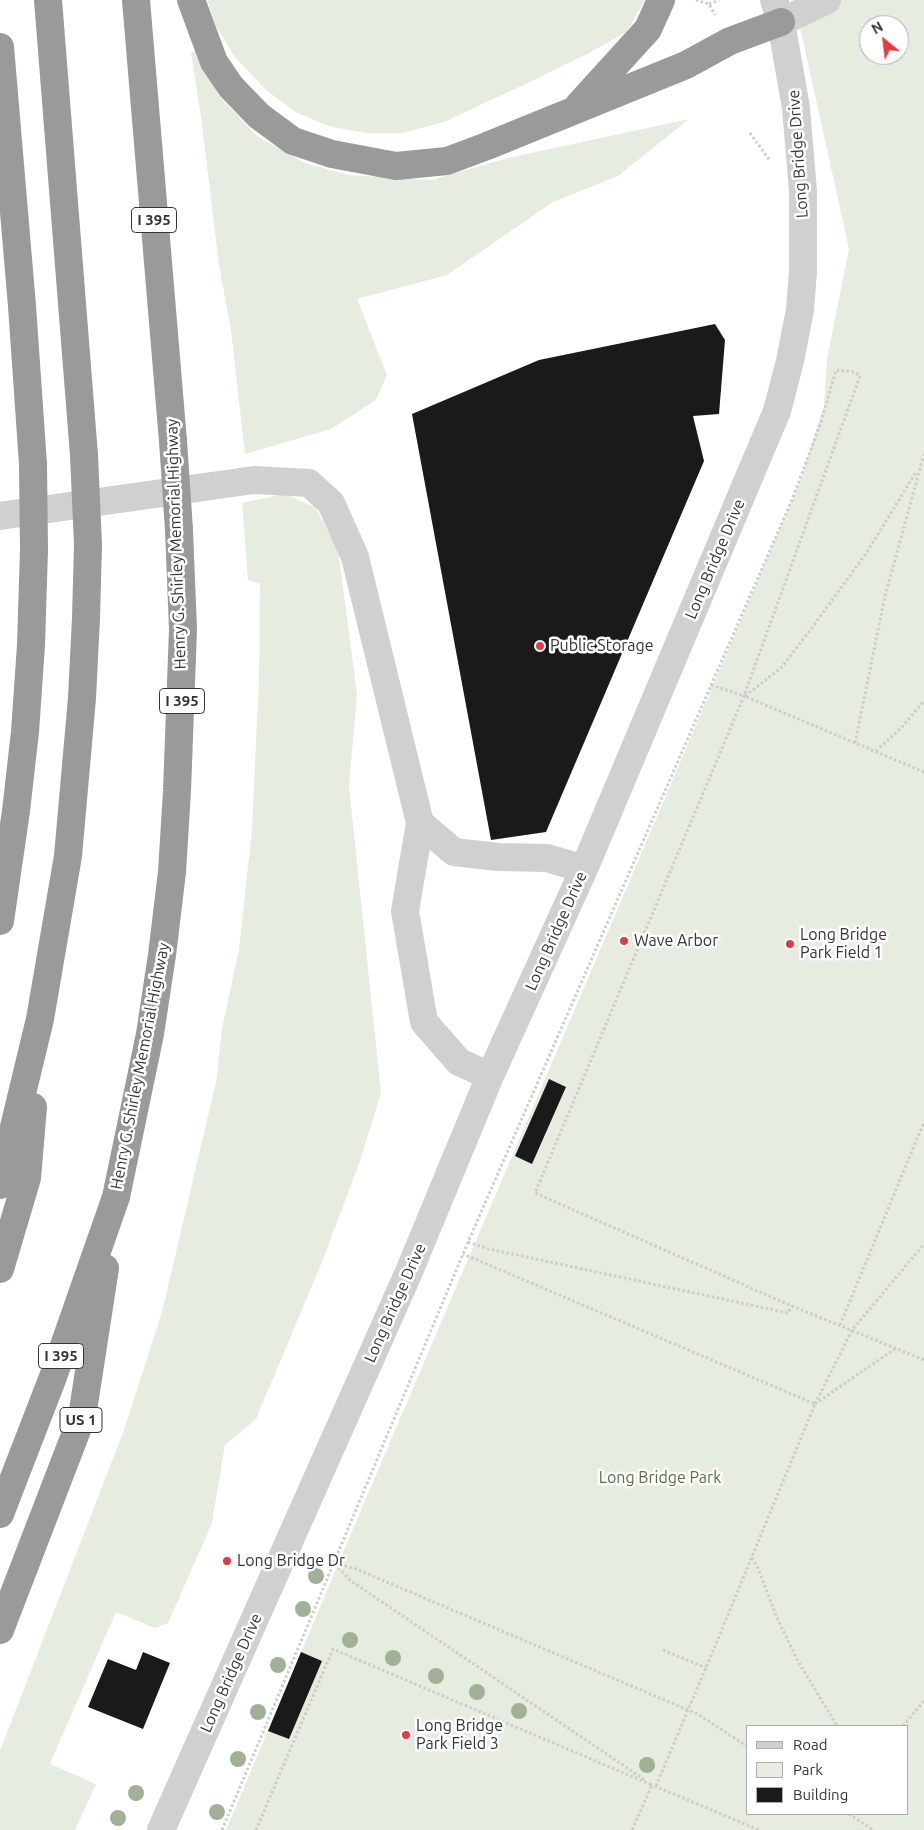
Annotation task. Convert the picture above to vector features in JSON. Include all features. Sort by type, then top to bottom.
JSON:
[{"type":"highway","points":[[0,1184],[40,1019],[68,856],[86,618],[88,545],[84,454],[48,0]]},
{"type":"highway","name":"Henry G. Shirley Memorial Highway","points":[[0,1514],[53,1377],[116,1197],[150,1034],[172,872],[183,639],[179,530],[136,0]]},
{"type":"highway","points":[[191,0],[214,62],[231,87],[259,116],[293,141],[332,154],[396,166],[447,161],[686,65],[730,41],[777,11]]},
{"type":"highway","points":[[573,110],[648,29],[661,0]]},
{"type":"highway","points":[[0,48],[23,316],[33,464],[34,550],[31,645],[25,732],[14,831],[0,921]]},
{"type":"highway","points":[[0,1269],[27,1178],[40,1019]]},
{"type":"highway","name":"US 1","points":[[0,1630],[82,1417],[116,1197]]},
{"type":"street","points":[[777,11],[827,0]]},
{"type":"street","name":"Long Bridge Drive","points":[[161,1830],[408,1274],[490,1076],[584,869],[777,411],[790,361],[800,310],[803,271],[803,191],[796,108],[777,11]]},
{"type":"street","points":[[0,516],[254,480],[309,483],[332,503],[355,557],[420,823],[405,911],[424,1022],[459,1062],[490,1076]]},
{"type":"street","points":[[420,823],[454,852],[498,857],[547,858],[584,869]]},
{"type":"path","points":[[696,0],[709,4],[719,0]]},
{"type":"path","points":[[709,4],[718,20]]},
{"type":"path","points":[[222,1830],[335,1564],[468,1242],[792,500],[821,422],[836,370],[855,372],[860,376],[744,696],[535,1193],[792,1306],[924,1360]]},
{"type":"path","points":[[855,744],[885,596],[924,454]]},
{"type":"path","points":[[744,696],[780,668],[814,625],[867,552],[919,468]]},
{"type":"path","points":[[711,685],[744,696],[924,772]]},
{"type":"path","points":[[876,751],[902,727],[924,701]]},
{"type":"path","points":[[840,1325],[924,1122]]},
{"type":"path","points":[[468,1242],[489,1249],[788,1313],[792,1306]]},
{"type":"path","points":[[656,1786],[815,1404],[852,1330],[924,1244]]},
{"type":"path","points":[[463,1254],[815,1404]]},
{"type":"path","points":[[815,1404],[896,1348]]},
{"type":"path","points":[[752,1557],[777,1618],[798,1661],[836,1725]]},
{"type":"path","points":[[335,1564],[356,1569],[696,1713],[746,1746]]},
{"type":"path","points":[[335,1564],[351,1581],[652,1785]]},
{"type":"path","points":[[256,1830],[333,1649],[759,1830]]},
{"type":"path","points":[[663,1650],[706,1668]]},
{"type":"path","points":[[904,1725],[924,1701]]},
{"type":"path","points":[[632,1830],[652,1785]]},
{"type":"path","points":[[850,1815],[873,1830]]},
{"type":"green space","points":[[207,0],[645,0],[626,32],[591,52],[536,79],[444,122],[402,133],[368,133],[332,127],[297,113],[266,90],[235,57],[216,26]]},
{"type":"green space","name":"Long Bridge Park","points":[[794,0],[924,0],[924,1830],[226,1830],[799,484],[824,406],[827,359],[849,249]]},
{"type":"green space","points":[[196,51],[220,97],[257,136],[305,163],[349,175],[431,180],[508,158],[689,119],[618,176],[553,202],[447,275],[357,299],[387,375],[376,400],[331,429],[245,454],[231,330],[219,265],[201,117],[191,53]]},
{"type":"green space","points":[[285,494],[315,507],[338,549],[357,694],[349,786],[381,1093],[360,1161],[322,1262],[256,1419],[225,1445],[212,1523],[168,1623],[155,1628],[116,1612],[50,1764],[96,1784],[75,1830],[0,1830],[0,1751],[124,1430],[162,1312],[216,1082],[222,1029],[239,949],[252,829],[259,678],[260,584],[248,580],[242,503]]},
{"type":"building","name":"Public Storage","points":[[715,324],[725,340],[719,414],[693,416],[704,461],[546,832],[491,840],[412,414],[539,360]]},
{"type":"building","points":[[549,1079],[566,1087],[532,1164],[515,1156]]},
{"type":"building","points":[[143,1652],[170,1663],[143,1729],[88,1707],[108,1659],[136,1670]]},
{"type":"building","points":[[301,1652],[322,1661],[289,1739],[268,1731]]},
{"type":"place","name":"Public Storage","points":[[540,646]]},
{"type":"place","name":"Wave Arbor","points":[[624,941]]},
{"type":"place","name":"Long Bridge Park Field 1","points":[[790,944]]},
{"type":"place","name":"Long Bridge Dr","points":[[227,1561]]},
{"type":"place","name":"Long Bridge Park Field 3","points":[[406,1735]]}]
